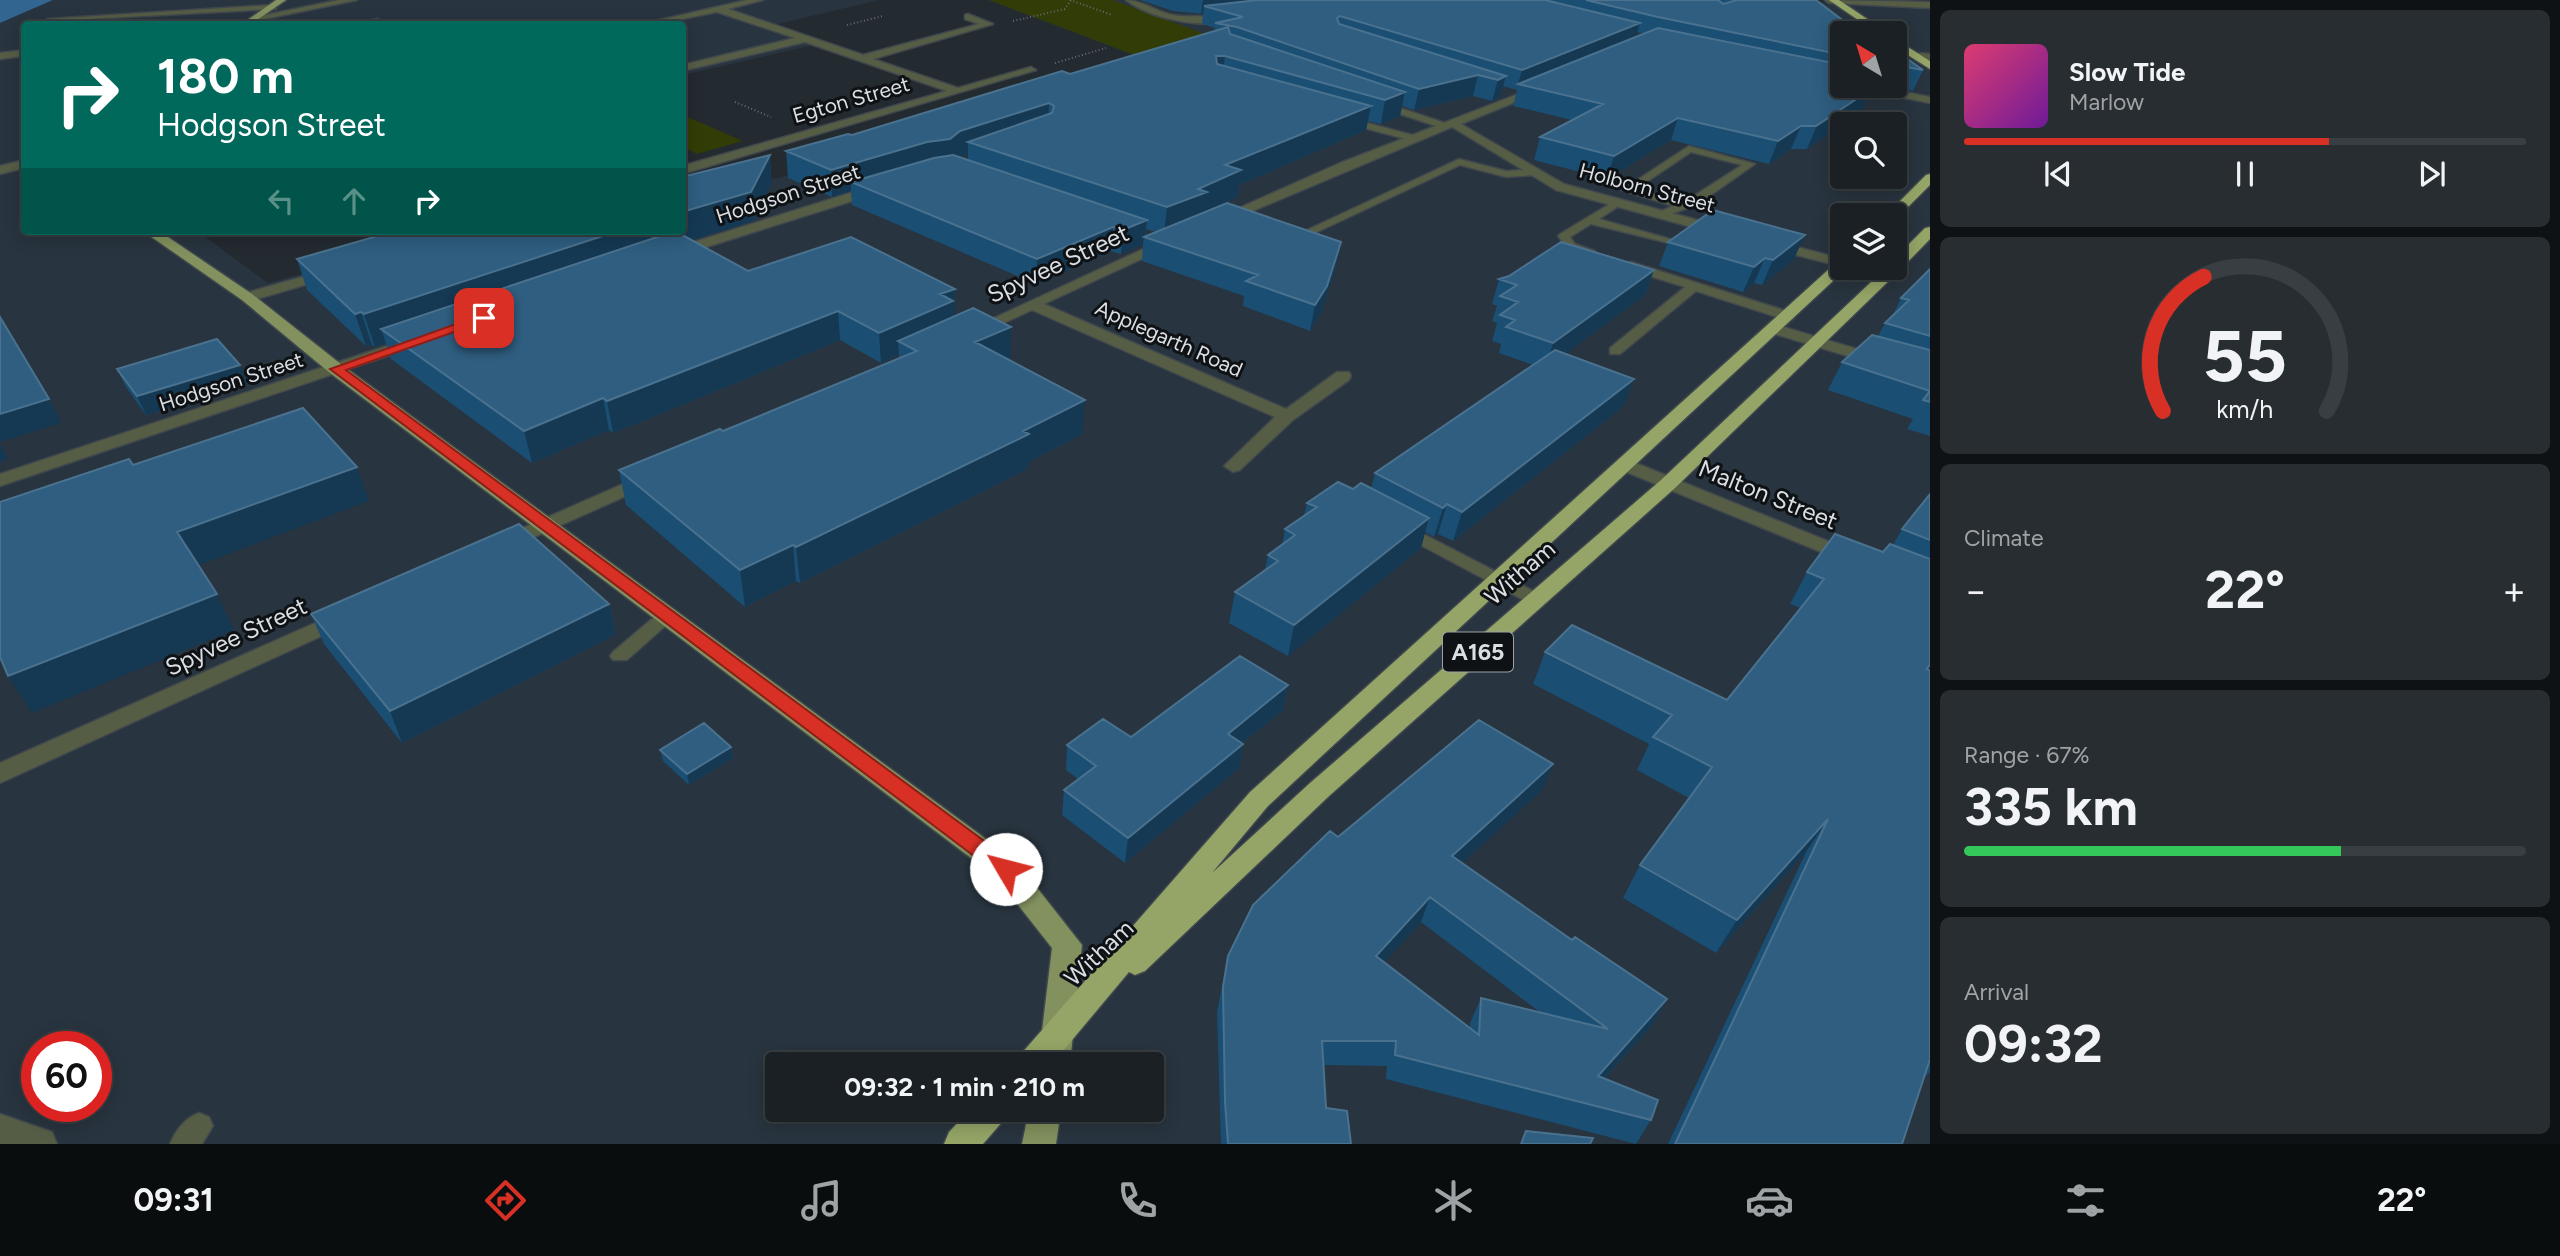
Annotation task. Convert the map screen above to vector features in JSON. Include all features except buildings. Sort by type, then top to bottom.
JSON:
[{"type":"highway","points":[[1832,0],[1864,21]]},
{"type":"highway","points":[[1908,50],[1930,66]]},
{"type":"highway","points":[[1904,203],[1930,178]]},
{"type":"highway","name":"Witham","points":[[1907,255],[1930,231]]},
{"type":"highway","name":"Witham","points":[[1042,1052],[1259,799],[1830,276]]},
{"type":"highway","name":"Witham","points":[[1059,1033],[1319,790],[1668,484],[1882,280]]},
{"type":"highway","points":[[961,1144],[980,1122]]},
{"type":"main road","points":[[252,21],[282,0]]},
{"type":"main road","points":[[156,235],[247,297],[336,369],[544,526],[1006,869],[1067,945],[1056,1052]]},
{"type":"main road","points":[[1039,1144],[1043,1122]]},
{"type":"street","points":[[260,17],[353,0]]},
{"type":"street","points":[[662,21],[760,0]]},
{"type":"street","points":[[1832,0],[1930,5]]},
{"type":"street","points":[[719,9],[958,91]]},
{"type":"street","points":[[968,17],[988,24]]},
{"type":"street","points":[[865,58],[988,24]]},
{"type":"street","points":[[686,67],[804,39]]},
{"type":"street","points":[[0,56],[21,53]]},
{"type":"street","points":[[1917,56],[1930,57]]},
{"type":"street","name":"Egton Street","points":[[686,169],[1031,70]]},
{"type":"street","points":[[1203,227],[1413,138],[1555,82]]},
{"type":"street","points":[[1506,93],[1519,97]]},
{"type":"street","points":[[1908,96],[1930,100]]},
{"type":"street","name":"Holborn Street","points":[[1450,125],[1560,187],[1830,260]]},
{"type":"street","points":[[0,170],[21,165]]},
{"type":"street","name":"Hodgson Street","points":[[657,258],[893,184]]},
{"type":"street","name":"Spyvee Street","points":[[958,339],[1171,241],[1139,234]]},
{"type":"street","points":[[247,297],[341,270]]},
{"type":"street","name":"Applegarth Road","points":[[1033,305],[1287,416]]},
{"type":"street","points":[[1781,322],[1819,342],[1930,376]]},
{"type":"street","name":"Hodgson Street","points":[[0,480],[426,338]]},
{"type":"street","points":[[1233,466],[1287,416],[1343,376]]},
{"type":"street","name":"Malton Street","points":[[1626,465],[1868,564]]},
{"type":"street","points":[[481,554],[657,474]]},
{"type":"street","name":"Spyvee Street","points":[[0,774],[367,606]]},
{"type":"street","points":[[0,1130],[40,1144]]},
{"type":"lane","points":[[1130,0],[1139,6],[1182,19],[1232,18]]},
{"type":"lane","points":[[117,15],[145,3]]},
{"type":"lane","points":[[51,19],[273,7]]},
{"type":"lane","points":[[1367,100],[1450,125]]},
{"type":"lane","points":[[1337,117],[1413,138]]},
{"type":"lane","points":[[1663,214],[1694,202],[1750,164],[1689,149],[1627,190],[1683,206]]},
{"type":"lane","points":[[1296,238],[1459,162],[1506,174],[1536,172]]},
{"type":"lane","points":[[1601,257],[1566,250],[1564,236],[1618,202]]},
{"type":"lane","points":[[1590,220],[1673,243]]},
{"type":"lane","points":[[1615,261],[1695,286],[1781,322]]},
{"type":"lane","points":[[1615,351],[1695,286]]},
{"type":"lane","points":[[1383,518],[1537,600]]},
{"type":"lane","points":[[620,656],[666,617]]},
{"type":"path","points":[[988,24],[1008,23],[1065,9],[1071,0],[1123,19]]},
{"type":"path","points":[[1031,70],[1106,48]]},
{"type":"shaded area","points":[[53,0],[879,0],[778,24],[827,42],[686,74],[686,21],[21,21],[21,235],[202,235],[268,283],[442,235],[686,235],[686,203],[818,167],[1152,62],[988,0],[1813,0],[1930,7],[1930,1144],[0,1144],[0,23]]},
{"type":"green space","points":[[989,0],[1113,0],[1222,40],[1153,62]]},
{"type":"green space","points":[[686,116],[743,141],[697,154],[686,148]]},
{"type":"water","points":[[0,0],[53,0],[0,23]]},
{"type":"route","points":[[484,318],[336,369],[1006,869]]}]
